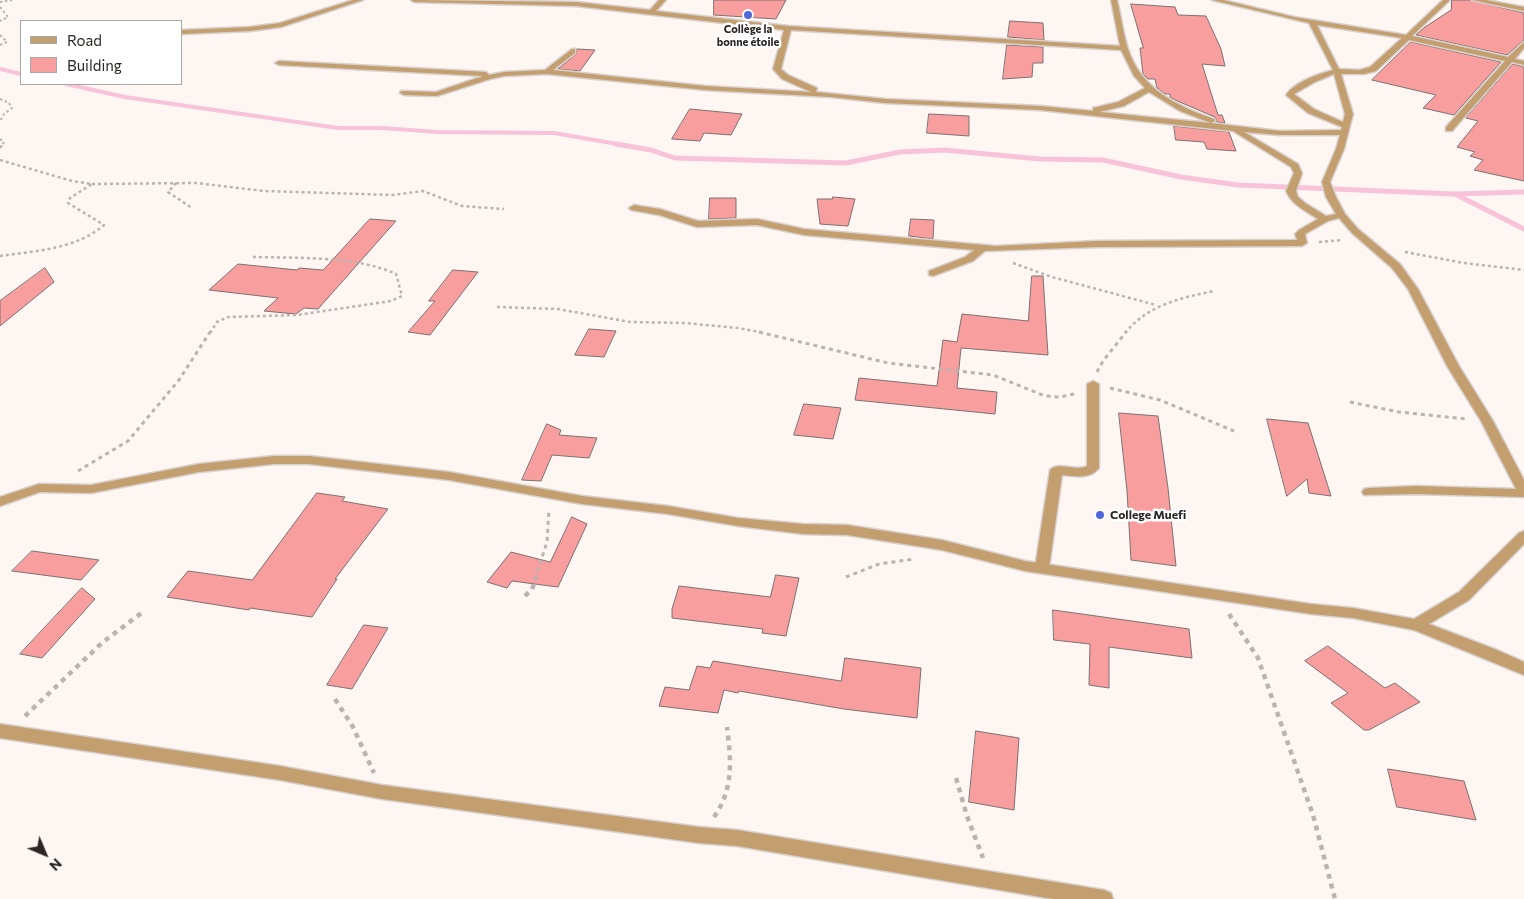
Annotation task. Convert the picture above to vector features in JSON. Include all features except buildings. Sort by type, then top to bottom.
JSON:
[{"type":"street","points":[[182,32],[250,29],[281,25],[360,0]]},
{"type":"street","points":[[414,0],[576,4],[788,28],[1124,48]]},
{"type":"street","points":[[652,12],[663,0]]},
{"type":"street","points":[[1114,0],[1124,48],[1132,69],[1149,89],[1161,100],[1174,107],[1247,135],[1295,166],[1298,173],[1291,190],[1294,198],[1325,219]]},
{"type":"street","points":[[1215,0],[1255,11],[1406,37],[1524,62]]},
{"type":"street","points":[[1345,129],[1311,111],[1290,96],[1292,92],[1321,77],[1337,72],[1365,73],[1384,59],[1447,0]]},
{"type":"street","points":[[1476,0],[1524,9]]},
{"type":"street","points":[[1312,22],[1337,72],[1349,114],[1326,182],[1331,197],[1341,215],[1367,242],[1396,266],[1413,289],[1453,366],[1487,421],[1524,493],[1416,490],[1369,492]]},
{"type":"street","points":[[750,90],[772,81],[788,28]]},
{"type":"street","points":[[1449,129],[1524,44]]},
{"type":"street","points":[[547,72],[572,51]]},
{"type":"street","points":[[279,62],[504,74],[547,72],[705,88],[831,95],[885,101],[1080,111],[1161,122],[1280,133],[1345,129]]},
{"type":"street","points":[[777,69],[796,83],[831,95]]},
{"type":"street","points":[[404,93],[437,94],[488,77],[504,74]]},
{"type":"street","points":[[1080,111],[1112,107],[1149,89]]},
{"type":"street","points":[[634,208],[660,212],[697,224],[757,222],[804,232],[996,249],[1107,244],[1302,243],[1300,237],[1302,232],[1325,219],[1341,215]]},
{"type":"street","points":[[933,273],[969,258],[983,248]]},
{"type":"street","points":[[1042,568],[1056,470],[1083,473],[1093,468],[1093,384]]},
{"type":"street","points":[[0,502],[39,488],[91,489],[199,468],[274,460],[309,460],[449,476],[554,495],[766,525],[803,529],[847,530],[942,545],[989,558],[1042,568],[1311,609],[1353,613],[1416,625],[1492,654],[1524,669]]},
{"type":"street","points":[[1416,625],[1464,596],[1524,536]]},
{"type":"street","points":[[4,732],[280,773],[382,792],[737,838],[1104,899]]},
{"type":"path","points":[[0,2],[13,0]]},
{"type":"path","points":[[0,7],[8,17],[0,21]]},
{"type":"path","points":[[0,35],[7,42],[0,45]]},
{"type":"path","points":[[0,99],[9,103],[12,108],[4,114],[0,121]]},
{"type":"path","points":[[0,138],[4,142],[0,148]]},
{"type":"path","points":[[0,160],[72,181],[92,184],[216,184],[264,191],[388,195],[423,191],[462,206],[504,209]]},
{"type":"path","points":[[176,183],[168,192],[192,208]]},
{"type":"path","points":[[0,256],[58,246],[90,236],[99,231],[104,225],[99,219],[81,213],[68,203],[70,198],[92,184]]},
{"type":"path","points":[[1302,243],[1330,240],[1367,242]]},
{"type":"path","points":[[996,249],[1009,261],[1027,270],[1156,305]]},
{"type":"path","points":[[1398,250],[1464,263],[1524,270]]},
{"type":"path","points":[[70,475],[95,463],[128,441],[179,380],[217,322],[221,319],[228,317],[268,317],[317,313],[391,301],[402,296],[396,274],[379,266],[306,258],[252,257]]},
{"type":"path","points":[[1214,291],[1156,305],[1133,324],[1102,361],[1093,384],[1160,400],[1234,431]]},
{"type":"path","points":[[497,307],[558,309],[630,322],[685,323],[738,328],[792,338],[888,363],[993,375],[1045,396],[1060,398],[1078,392]]},
{"type":"path","points":[[1350,402],[1418,414],[1487,421]]},
{"type":"path","points":[[525,596],[532,589],[547,542],[550,505],[554,495]]},
{"type":"path","points":[[846,577],[868,566],[892,561],[923,559]]},
{"type":"path","points":[[1216,594],[1258,658],[1313,816],[1335,899]]},
{"type":"path","points":[[4,732],[103,642],[144,611]]},
{"type":"path","points":[[335,699],[353,727],[382,792]]},
{"type":"path","points":[[721,810],[728,791],[732,761],[727,727]]},
{"type":"path","points":[[956,778],[967,816],[990,879]]},
{"type":"waterway","points":[[0,69],[20,74]]},
{"type":"waterway","points":[[71,85],[125,97],[338,128],[382,128],[438,132],[554,133],[623,145]]},
{"type":"waterway","points":[[616,144],[651,150],[675,158],[846,163],[900,152],[944,150],[1040,159],[1103,160],[1181,177],[1238,185],[1454,194],[1524,192]]},
{"type":"waterway","points":[[1455,194],[1524,229]]},
{"type":"place","name":"Collège la bonne étoile","points":[[748,15]]},
{"type":"place","name":"College Muefi","points":[[1100,515]]}]
